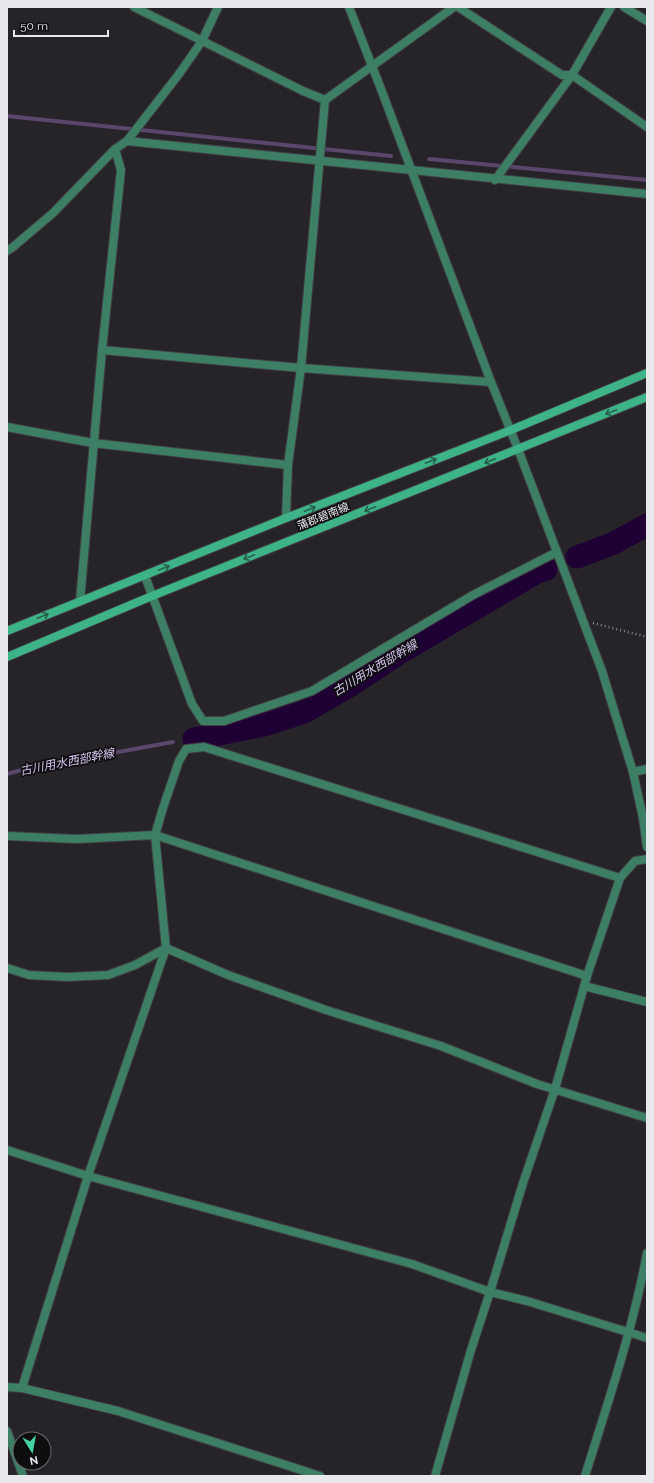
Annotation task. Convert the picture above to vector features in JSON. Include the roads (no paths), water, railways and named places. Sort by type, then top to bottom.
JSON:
[{"type":"main road","name":"蒲郡碧南線","points":[[7,631],[286,518],[511,430],[647,373]]},
{"type":"main road","name":"蒲郡碧南線","points":[[7,657],[152,596],[647,397]]},
{"type":"street","points":[[134,7],[325,100]]},
{"type":"street","points":[[7,251],[53,213],[115,149],[129,138],[179,74],[202,41],[218,7]]},
{"type":"street","points":[[349,7],[602,671],[633,772],[643,818],[647,847]]},
{"type":"street","points":[[286,518],[288,465],[301,368],[325,100],[454,7]]},
{"type":"street","points":[[458,7],[562,76],[572,76],[647,128]]},
{"type":"street","points":[[497,177],[572,76],[611,7]]},
{"type":"street","points":[[624,7],[647,21]]},
{"type":"street","points":[[129,138],[320,158],[412,171],[497,177],[647,194]]},
{"type":"street","points":[[80,601],[93,443],[121,170],[115,149]]},
{"type":"street","points":[[102,350],[301,368],[491,382]]},
{"type":"street","points":[[7,428],[93,443],[288,465]]},
{"type":"street","points":[[145,576],[192,704],[203,721],[224,721],[312,691],[473,595],[557,552]]},
{"type":"street","points":[[22,1388],[88,1176],[166,948],[155,835],[179,761],[186,749],[204,747],[620,878]]},
{"type":"street","points":[[633,772],[647,769]]},
{"type":"street","points":[[7,836],[78,839],[155,835],[587,976]]},
{"type":"street","points":[[435,1476],[471,1350],[523,1183],[555,1088],[587,976],[620,878],[634,861],[647,859]]},
{"type":"street","points":[[7,968],[29,975],[67,977],[108,975],[135,965],[166,948]]},
{"type":"street","points":[[166,948],[228,975],[326,1010],[441,1046],[538,1084],[555,1088],[647,1118]]},
{"type":"street","points":[[584,986],[647,1002]]},
{"type":"street","points":[[7,1150],[88,1176],[412,1264],[490,1292],[527,1301],[647,1338]]},
{"type":"street","points":[[585,1476],[629,1333],[647,1253]]},
{"type":"street","points":[[7,1387],[22,1388],[118,1411],[320,1476]]},
{"type":"street","points":[[7,1431],[23,1476]]},
{"type":"waterway","points":[[7,116],[391,156]]},
{"type":"waterway","points":[[429,159],[647,180]]},
{"type":"waterway","name":"古川用水西部幹線","points":[[577,557],[612,544],[647,525]]},
{"type":"waterway","name":"古川用水西部幹線","points":[[194,739],[264,725],[304,712],[351,685],[401,652],[537,572],[546,569]]},
{"type":"waterway","name":"古川用水西部幹線","points":[[7,774],[25,769],[173,742]]}]
